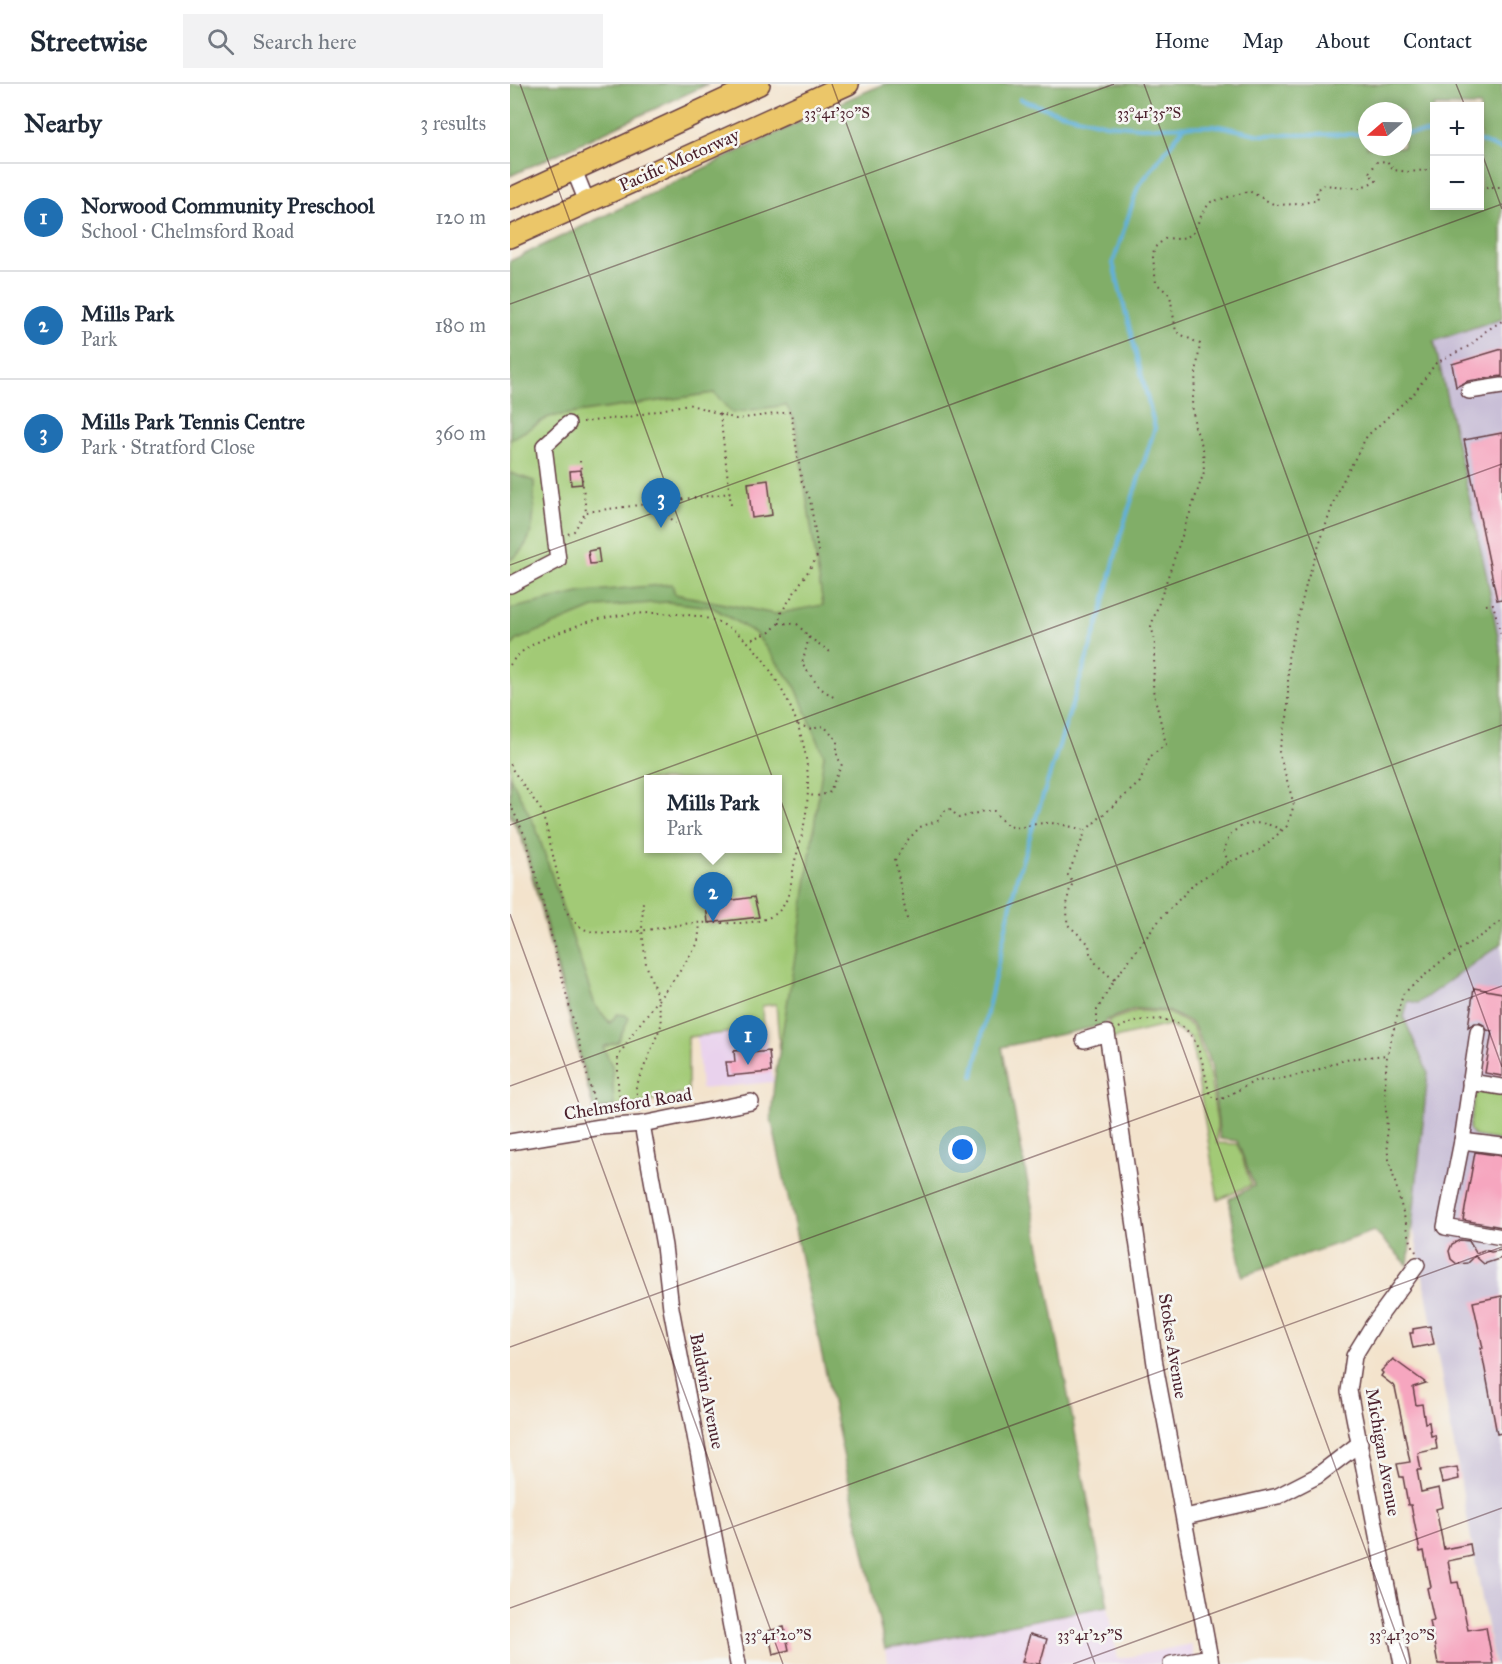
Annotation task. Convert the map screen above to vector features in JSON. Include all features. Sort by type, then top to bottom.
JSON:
[{"type":"highway","name":"Pacific Motorway","points":[[510,200],[759,84]]},
{"type":"highway","name":"Pacific Motorway","points":[[510,237],[848,84]]},
{"type":"street","points":[[574,170],[587,202]]},
{"type":"street","points":[[1469,391],[1502,386]]},
{"type":"street","points":[[510,585],[558,560],[544,446],[568,424]]},
{"type":"street","points":[[1084,1040],[1112,1031]]},
{"type":"street","name":"Stokes Avenue","points":[[1112,1031],[1156,1371],[1210,1660]]},
{"type":"street","points":[[1478,1032],[1462,1141],[1445,1227],[1502,1237]]},
{"type":"street","points":[[1470,1082],[1502,1087]]},
{"type":"street","name":"Chelmsford Road","points":[[510,1142],[601,1127],[642,1124],[751,1102]]},
{"type":"street","name":"Baldwin Avenue","points":[[642,1124],[664,1246],[671,1308],[738,1664]]},
{"type":"street","points":[[1462,1141],[1502,1146]]},
{"type":"street","name":"Michigan Avenue","points":[[1402,1664],[1349,1391],[1354,1356],[1417,1260]]},
{"type":"street","points":[[1185,1517],[1278,1496],[1317,1476],[1360,1443]]},
{"type":"street","points":[[1171,1664],[1210,1660]]},
{"type":"path","points":[[1114,980],[1097,965],[1090,953],[1089,944],[1067,924],[1066,895],[1073,883],[1068,876],[1086,830],[1140,782],[1150,757],[1166,744],[1153,690],[1155,640],[1151,626],[1204,472],[1203,448],[1195,427],[1192,404],[1200,344],[1176,332],[1170,296],[1156,283],[1154,248],[1166,238],[1178,239],[1192,235],[1204,210],[1211,202],[1249,191],[1275,205],[1299,204],[1318,200],[1316,190],[1323,185],[1359,188],[1376,181],[1369,174],[1377,162],[1388,161],[1394,170],[1410,172],[1430,170]]},
{"type":"path","points":[[1484,187],[1502,187]]},
{"type":"path","points":[[1387,1055],[1345,1059],[1312,1072],[1280,1079],[1255,1081],[1220,1100],[1210,1096],[1196,1041],[1186,1028],[1161,1019],[1128,1022],[1112,1031],[1096,1022],[1097,1010],[1114,980],[1161,918],[1196,882],[1228,863],[1260,850],[1287,826],[1294,805],[1279,752],[1288,713],[1288,658],[1307,581],[1337,492],[1367,436],[1414,393],[1436,363],[1471,345],[1486,331],[1502,321]]},
{"type":"path","points":[[568,424],[629,417],[688,404],[736,419],[791,412],[802,483],[810,499],[818,551],[816,559],[781,613],[778,623],[770,632],[748,641]]},
{"type":"path","points":[[720,414],[731,505]]},
{"type":"path","points":[[556,543],[574,531],[586,512],[580,461]]},
{"type":"path","points":[[586,512],[730,493]]},
{"type":"path","points":[[667,501],[667,517],[676,523]]},
{"type":"path","points":[[1486,605],[1493,604],[1502,639]]},
{"type":"path","points":[[510,665],[514,659],[532,646],[587,621],[645,613],[686,614],[706,618],[723,625],[754,646],[782,690],[798,725],[807,754],[808,795],[803,834],[784,905],[777,913],[760,920],[718,924],[700,923],[642,930],[588,931],[574,922],[566,911],[548,830],[541,810],[512,769],[510,762]]},
{"type":"path","points":[[778,623],[797,624],[809,637],[834,654]]},
{"type":"path","points":[[809,637],[802,664],[820,688],[835,698]]},
{"type":"path","points":[[798,725],[812,729],[823,726],[828,729],[837,739],[837,757],[842,764],[829,793],[817,796],[808,795]]},
{"type":"path","points":[[510,804],[526,838],[601,1127]]},
{"type":"path","points":[[907,918],[895,860],[906,842],[920,826],[939,820],[945,811],[950,809],[959,818],[984,811],[994,811],[1003,823],[1014,828],[1047,823],[1086,830]]},
{"type":"path","points":[[1228,863],[1224,850],[1230,834],[1241,827],[1256,823],[1270,823],[1281,830]]},
{"type":"path","points":[[642,1124],[636,1087],[662,1023],[658,999],[646,964],[642,930],[643,901]]},
{"type":"path","points":[[1417,1260],[1388,1156],[1385,1086],[1387,1055],[1403,994],[1438,963],[1502,920]]},
{"type":"path","points":[[624,1117],[618,1087],[618,1057],[698,943],[700,923]]},
{"type":"shaded area","points":[[1502,318],[1502,676],[1434,341]]},
{"type":"shaded area","points":[[1502,940],[1502,1664],[1494,1664],[1426,1292],[1370,1015],[1412,1000]]},
{"type":"shaded area","points":[[765,1029],[767,1049],[771,1051],[773,1082],[701,1089],[697,1037]]},
{"type":"shaded area","points":[[1108,1606],[1118,1659],[1191,1644],[1195,1664],[888,1664],[885,1649]]},
{"type":"green space","points":[[510,84],[708,84],[510,176]]},
{"type":"green space","points":[[884,84],[1502,84],[1502,318],[1434,341],[1487,577],[1502,659],[1502,943],[1418,1003],[1408,1001],[1404,1018],[1428,1073],[1408,1265],[1374,1231],[1242,1276],[1229,1199],[1254,1186],[1237,1141],[1220,1139],[1211,1064],[1193,1024],[1168,1011],[1135,1009],[1106,1020],[1104,1025],[1002,1047],[1108,1606],[885,1649],[771,1118],[774,1083],[801,921],[824,755],[796,688],[755,633],[712,607],[667,602],[596,607],[517,640],[510,648],[510,609],[583,592],[672,584],[675,594],[775,614],[823,605],[795,422],[786,405],[732,413],[714,393],[549,417],[510,440],[510,261]]},
{"type":"green space","points":[[774,337],[795,422],[907,1052],[782,1075],[776,1004],[762,1006],[763,1029],[688,1037],[688,1092],[594,1111],[522,840],[510,815],[510,384]]},
{"type":"green space","points":[[510,473],[534,481],[534,514],[526,544],[510,560]]},
{"type":"green space","points":[[510,776],[536,828],[595,1005],[610,1023],[617,1014],[629,1018],[618,1042],[603,1047],[612,1066],[614,1106],[594,1109],[524,839],[510,811]]},
{"type":"green space","points":[[1136,1011],[1167,1012],[1192,1026],[1208,1065],[1217,1122],[1217,1143],[1238,1144],[1251,1185],[1218,1200],[1191,1038],[1168,1025],[1111,1039],[1108,1021]]},
{"type":"green space","points":[[1481,1091],[1502,1094],[1502,1141],[1475,1136],[1469,1129],[1475,1095]]},
{"type":"building","points":[[1502,349],[1502,376],[1468,381],[1456,387],[1452,364]]},
{"type":"building","points":[[1502,433],[1502,599],[1497,600],[1464,440]]},
{"type":"building","points":[[581,470],[582,484],[571,485],[570,471]]},
{"type":"building","points":[[768,480],[772,515],[752,518],[748,483]]},
{"type":"building","points":[[598,549],[600,563],[590,564],[588,551]]},
{"type":"building","points":[[754,897],[759,917],[708,923],[706,904]]},
{"type":"building","points":[[1474,988],[1502,993],[1502,1076],[1485,1073],[1492,1031],[1487,1030],[1480,1023],[1468,1027]]},
{"type":"building","points":[[752,1049],[752,1053],[769,1051],[771,1072],[728,1076],[726,1062],[735,1062],[734,1051]]},
{"type":"building","points":[[1475,1152],[1502,1156],[1502,1227],[1463,1220]]},
{"type":"building","points":[[1460,1240],[1469,1241],[1476,1253],[1484,1250],[1491,1252],[1502,1250],[1502,1258],[1484,1264],[1475,1256],[1468,1263],[1457,1264],[1451,1259],[1449,1251],[1452,1244]]},
{"type":"building","points":[[1502,1296],[1502,1433],[1497,1434],[1473,1302]]},
{"type":"building","points":[[1430,1326],[1434,1344],[1413,1348],[1410,1333],[1413,1333],[1413,1329]]},
{"type":"building","points":[[1393,1359],[1426,1383],[1413,1387],[1416,1405],[1422,1404],[1425,1423],[1429,1422],[1431,1436],[1435,1435],[1437,1449],[1418,1453],[1421,1470],[1417,1470],[1421,1492],[1439,1488],[1443,1507],[1436,1509],[1444,1549],[1470,1544],[1472,1556],[1448,1561],[1452,1583],[1458,1582],[1468,1630],[1486,1627],[1493,1664],[1438,1664],[1430,1621],[1434,1620],[1427,1588],[1431,1587],[1424,1551],[1420,1552],[1411,1505],[1408,1505],[1403,1477],[1400,1477],[1397,1464],[1410,1462],[1402,1421],[1395,1387],[1381,1376],[1383,1373],[1381,1371]]},
{"type":"building","points":[[1457,1467],[1459,1479],[1442,1483],[1439,1470]]},
{"type":"building","points":[[784,1627],[789,1650],[773,1654],[768,1631]]},
{"type":"building","points":[[1030,1634],[1047,1639],[1040,1664],[1022,1662]]},
{"type":"waterway","points":[[1020,99],[1053,111],[1106,124],[1140,127],[1219,126],[1261,135],[1358,134]]},
{"type":"waterway","points":[[973,1076],[1017,877],[1102,611],[1121,533],[1155,428],[1113,263],[1138,187],[1184,127]]},
{"type":"waterway","points":[[1412,133],[1430,133]]},
{"type":"waterway","points":[[1484,143],[1502,150]]},
{"type":"place","name":"Mills Park Tennis Centre","points":[[661,528]]},
{"type":"place","name":"Mills Park","points":[[713,922]]},
{"type":"place","name":"Norwood Community Preschool","points":[[748,1065]]}]
